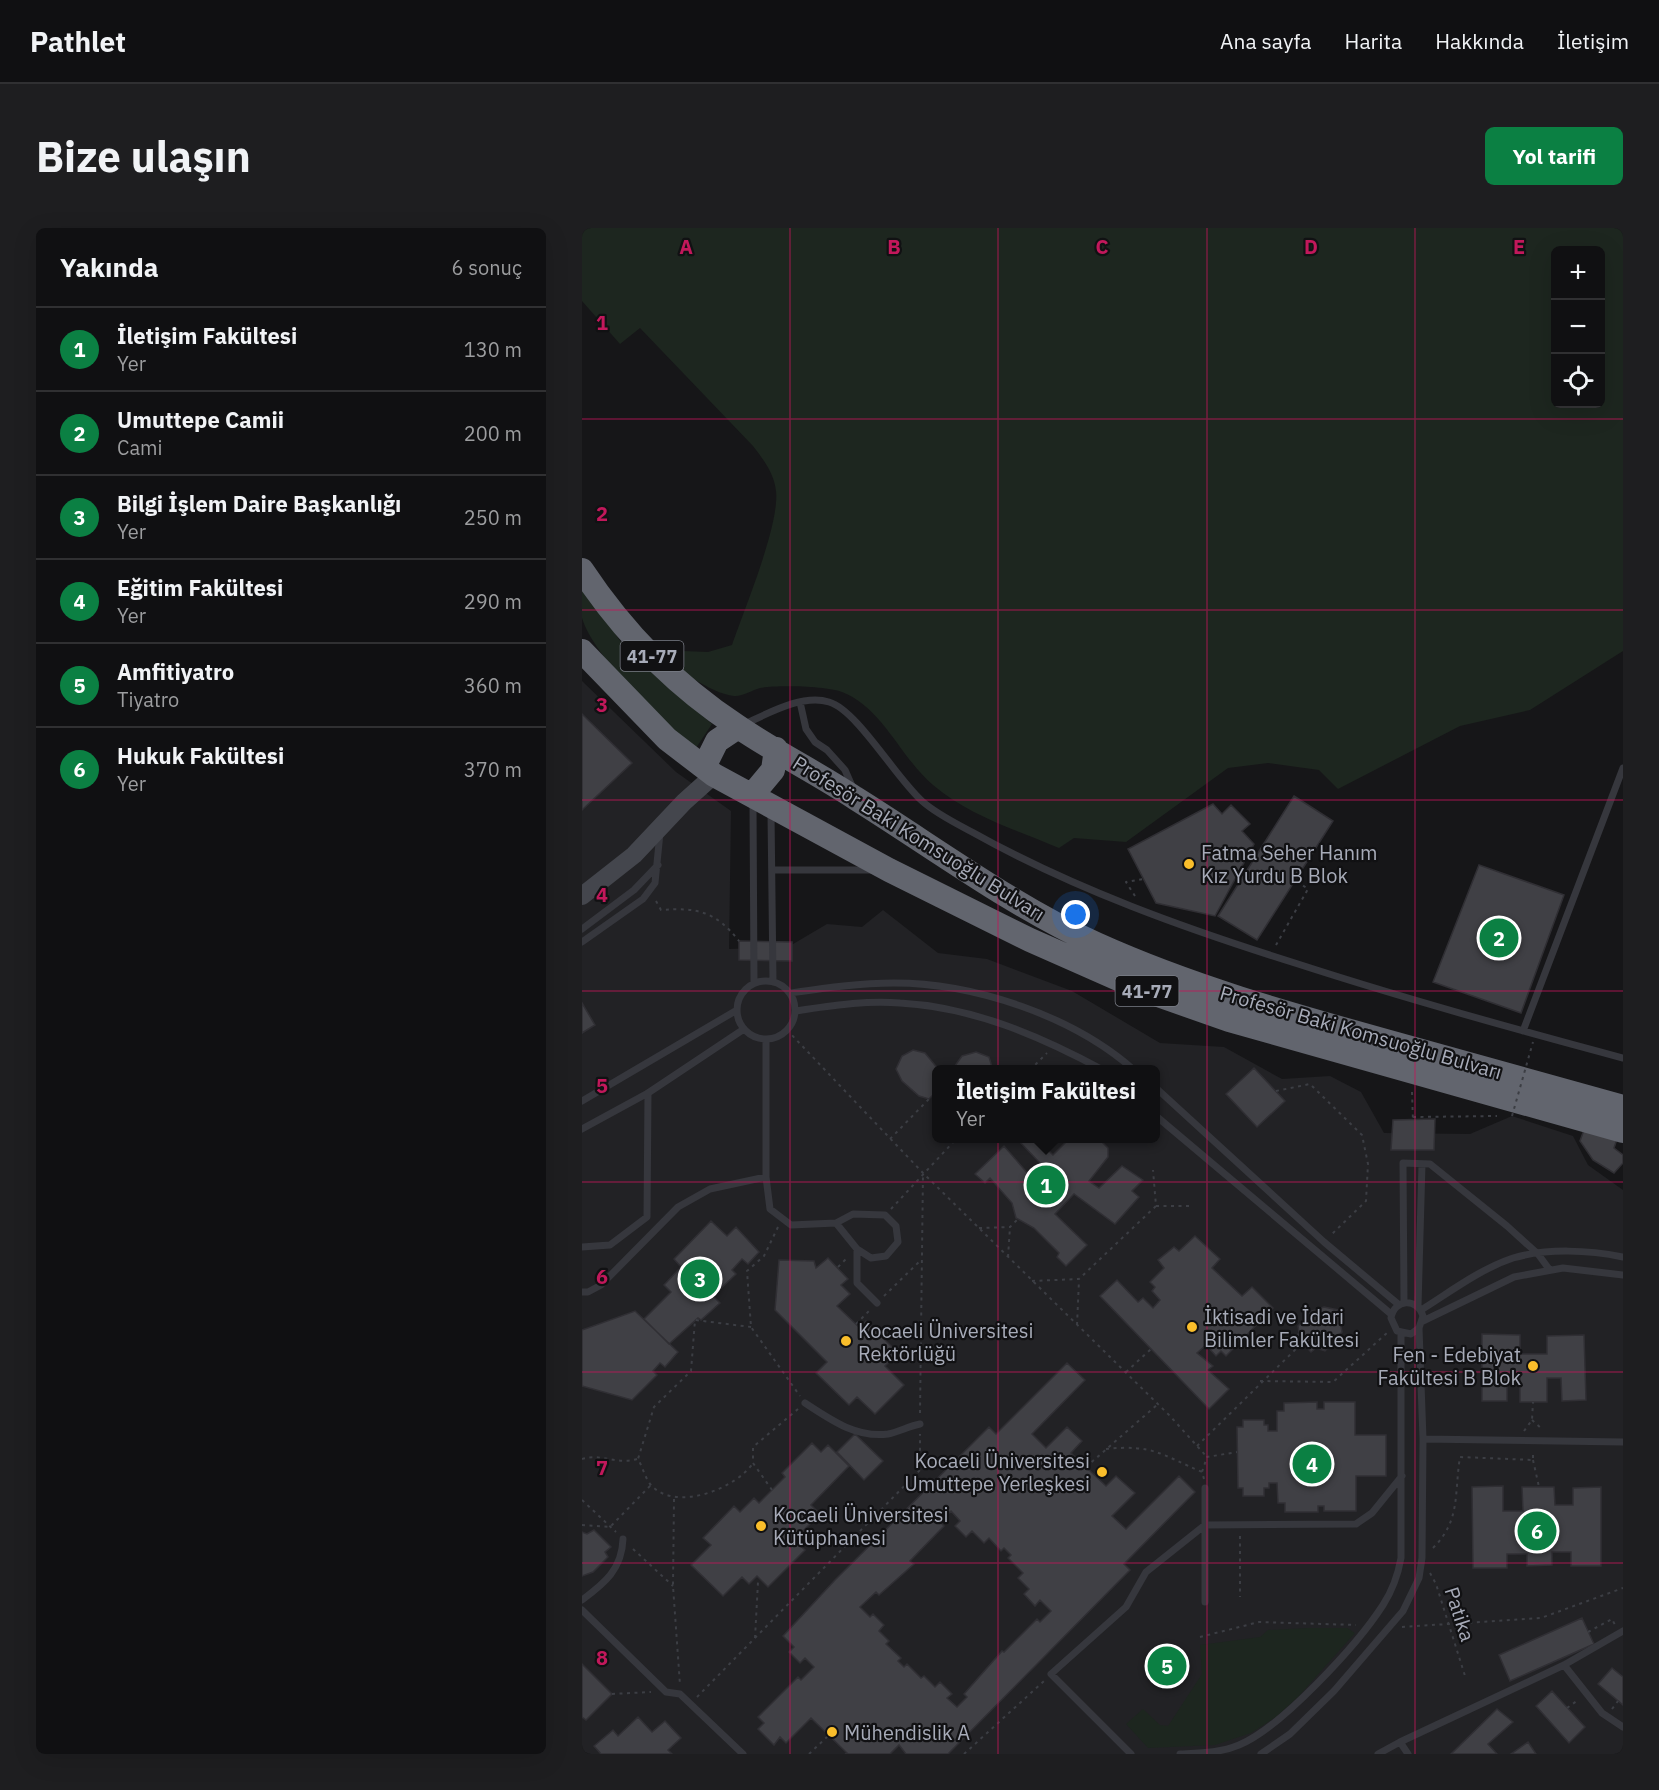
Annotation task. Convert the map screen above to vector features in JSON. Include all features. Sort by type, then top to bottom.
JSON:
[{"type":"highway","name":"Profesör Baki Komsuoğlu Bulvarı","points":[[582,570],[605,605],[653,658],[688,690],[738,727],[858,799],[1029,909],[1124,955],[1200,985],[1297,1017],[1623,1107]]},
{"type":"highway","name":"Profesör Baki Komsuoğlu Bulvarı","points":[[582,651],[667,739],[709,771],[889,870],[1030,940],[1141,989],[1229,1020],[1623,1131]]},
{"type":"highway","points":[[709,771],[717,741],[738,727]]},
{"type":"highway","points":[[762,799],[773,770],[776,749]]},
{"type":"main road","points":[[582,896],[634,855],[709,771]]},
{"type":"lane","points":[[800,702],[806,729],[815,742],[827,750],[845,770],[858,799]]},
{"type":"lane","points":[[738,727],[800,702],[829,702],[851,715],[923,803],[1020,857],[1145,911],[1270,956],[1454,1013],[1623,1058]]},
{"type":"lane","points":[[1523,1031],[1623,768]]},
{"type":"lane","points":[[762,799],[772,870],[773,981]]},
{"type":"lane","points":[[754,982],[762,799]]},
{"type":"lane","points":[[582,942],[605,928],[643,899],[655,883],[660,827]]},
{"type":"lane","points":[[582,929],[634,890],[658,864]]},
{"type":"lane","points":[[772,870],[889,870]]},
{"type":"lane","points":[[773,981],[790,993],[795,1011],[787,1030],[780,1035],[766,1039],[752,1035],[744,1029],[737,1010],[742,993],[754,982],[773,981]]},
{"type":"lane","points":[[790,993],[840,985],[897,983],[972,992],[1050,1017],[1113,1051],[1128,1065]]},
{"type":"lane","points":[[795,1011],[843,1004],[900,1003],[968,1013],[1055,1044],[1094,1065]]},
{"type":"lane","points":[[582,1101],[737,1010]]},
{"type":"lane","points":[[582,1129],[648,1093],[744,1029]]},
{"type":"lane","points":[[766,1039],[766,1177],[770,1209],[791,1225],[836,1223],[853,1214],[885,1215],[896,1226],[898,1242],[886,1256],[871,1258],[857,1249],[836,1223]]},
{"type":"lane","points":[[582,1247],[610,1245],[647,1217],[648,1093]]},
{"type":"lane","points":[[1160,1093],[1324,1242],[1401,1303],[1420,1308],[1514,1258],[1538,1254],[1604,1253],[1623,1257]]},
{"type":"lane","points":[[1160,1120],[1391,1314],[1394,1327],[1401,1333],[1411,1334],[1421,1325],[1514,1277],[1563,1268],[1623,1275]]},
{"type":"lane","points":[[1391,1314],[1401,1303],[1403,1163],[1430,1164],[1538,1254],[1549,1269]]},
{"type":"lane","points":[[1261,1754],[1290,1734],[1334,1691],[1390,1627],[1411,1597],[1422,1560],[1423,1439],[1420,1308],[1422,1164]]},
{"type":"lane","points":[[582,1292],[588,1292],[601,1285],[678,1207],[710,1189],[766,1177]]},
{"type":"lane","points":[[857,1249],[857,1283],[877,1303]]},
{"type":"lane","points":[[1180,1754],[1224,1751],[1255,1737],[1297,1704],[1384,1605],[1399,1573],[1402,1476],[1401,1333]]},
{"type":"lane","points":[[805,1403],[839,1425],[871,1435],[889,1434],[920,1424]]},
{"type":"lane","points":[[1423,1439],[1623,1442]]},
{"type":"lane","points":[[1131,1754],[1051,1674],[1126,1607],[1146,1572],[1205,1525],[1356,1524],[1372,1513],[1402,1476]]},
{"type":"lane","points":[[1205,1488],[1205,1602]]},
{"type":"lane","points":[[582,1600],[615,1572],[622,1556],[623,1539]]},
{"type":"lane","points":[[582,1610],[666,1692],[680,1694],[743,1754]]},
{"type":"lane","points":[[1378,1754],[1564,1665],[1621,1632]]},
{"type":"lane","points":[[1564,1665],[1602,1713],[1623,1727]]},
{"type":"lane","points":[[1400,1742],[1408,1754]]},
{"type":"path","points":[[1143,879],[1126,882],[1145,911]]},
{"type":"path","points":[[1270,956],[1308,889],[1295,880]]},
{"type":"path","points":[[649,891],[661,910],[686,908],[696,910],[725,923],[739,941]]},
{"type":"path","points":[[787,1030],[923,1173],[1126,1372],[1207,1457]]},
{"type":"path","points":[[1512,1116],[1533,1042]]},
{"type":"path","points":[[1035,1065],[1055,1044]]},
{"type":"path","points":[[1411,1072],[1413,1119],[1501,1116]]},
{"type":"path","points":[[1276,1091],[1310,1084],[1362,1135],[1368,1164],[1366,1201],[1324,1242]]},
{"type":"path","points":[[890,1139],[929,1100]]},
{"type":"path","points":[[885,1215],[952,1143]]},
{"type":"path","points":[[1153,1170],[1155,1206]]},
{"type":"path","points":[[690,1704],[920,1470],[923,1173]]},
{"type":"path","points":[[1032,1281],[1079,1279],[1155,1206],[1189,1206]]},
{"type":"path","points":[[751,1327],[694,1320],[691,1371],[654,1407],[638,1459],[651,1485],[674,1497],[717,1492],[747,1473],[753,1463],[753,1448],[805,1403],[751,1327],[747,1271],[764,1256],[782,1218]]},
{"type":"path","points":[[1008,1257],[1010,1227],[1018,1219]]},
{"type":"path","points":[[979,1228],[1010,1227]]},
{"type":"path","points":[[856,1324],[921,1260]]},
{"type":"path","points":[[1077,1325],[1079,1279]]},
{"type":"path","points":[[1260,1381],[1334,1382],[1394,1327]]},
{"type":"path","points":[[1197,1446],[1260,1381],[1302,1342]]},
{"type":"path","points":[[1126,1372],[1151,1348]]},
{"type":"path","points":[[1517,1441],[1532,1420],[1533,1402]]},
{"type":"path","points":[[1086,1467],[1158,1404]]},
{"type":"path","points":[[1533,1441],[1533,1460],[1539,1487]]},
{"type":"path","points":[[1106,1449],[1129,1446],[1149,1448],[1167,1454],[1202,1472]]},
{"type":"path","points":[[1207,1457],[1237,1452]]},
{"type":"path","points":[[582,1459],[603,1457],[626,1463],[638,1459]]},
{"type":"path","points":[[1205,1488],[1202,1472],[1207,1457]]},
{"type":"path","points":[[1422,1560],[1444,1536],[1455,1514],[1460,1457],[1533,1460]]},
{"type":"path","points":[[753,1463],[772,1490]]},
{"type":"path","points":[[582,1525],[610,1527],[651,1485]]},
{"type":"path","points":[[674,1497],[673,1586],[680,1694]]},
{"type":"path","points":[[1240,1524],[1240,1597]]},
{"type":"path","name":"Patika","points":[[1422,1560],[1436,1584],[1466,1679]]},
{"type":"path","points":[[755,1638],[758,1582]]},
{"type":"path","points":[[1390,1627],[1450,1626],[1541,1618],[1623,1588]]},
{"type":"path","points":[[1588,1632],[1612,1619],[1621,1632]]},
{"type":"path","points":[[1200,1637],[1259,1622],[1367,1626]]},
{"type":"path","points":[[964,1754],[1051,1674]]},
{"type":"path","points":[[612,1694],[666,1692]]},
{"type":"path","points":[[1568,1708],[1585,1694]]},
{"type":"path","points":[[809,1754],[829,1735]]},
{"type":"shaded area","points":[[582,228],[1623,228],[1623,651],[1530,710],[1460,726],[1338,789],[1319,770],[1268,763],[1228,768],[1126,842],[1074,838],[1059,848],[978,814],[947,796],[921,774],[869,709],[842,692],[814,687],[778,687],[760,688],[737,696],[725,694],[693,678],[672,664],[657,650],[708,652],[732,645],[767,545],[776,506],[776,491],[768,467],[753,446],[640,328],[620,344],[582,301]]},
{"type":"shaded area","points":[[582,585],[627,651],[712,724],[694,751],[631,688],[600,651],[582,618]]},
{"type":"shaded area","name":"Kocaeli Üniversitesi Umuttepe Yerleşkesi","points":[[582,681],[676,772],[731,811],[729,949],[788,947],[827,924],[862,927],[883,910],[938,953],[987,959],[1072,991],[1160,1043],[1224,1047],[1282,1079],[1330,1076],[1361,1092],[1384,1133],[1470,1134],[1512,1116],[1573,1136],[1588,1165],[1623,1190],[1623,1754],[582,1754]]},
{"type":"shaded area","points":[[1347,1628],[1355,1633],[1298,1697],[1276,1717],[1251,1733],[1215,1745],[1148,1748],[1126,1724],[1143,1709],[1160,1725],[1168,1726],[1202,1674],[1200,1645],[1260,1637],[1268,1630]]},
{"type":"building","points":[[582,714],[632,763],[582,810]]},
{"type":"building","points":[[1294,796],[1333,821],[1257,940],[1218,916]]},
{"type":"building","name":"Fatma Seher Hanım Kız Yurdu B Blok","points":[[1213,804],[1222,814],[1231,805],[1250,824],[1242,831],[1254,844],[1215,916],[1156,903],[1128,849]]},
{"type":"building","points":[[1479,865],[1564,895],[1521,1013],[1433,982]]},
{"type":"building","points":[[739,941],[792,942],[792,961],[739,960]]},
{"type":"building","points":[[582,1003],[595,1025],[582,1033]]},
{"type":"building","points":[[913,1050],[925,1053],[935,1065],[932,1065],[932,1096],[929,1099],[919,1096],[902,1081],[896,1069],[902,1056]]},
{"type":"building","points":[[976,1052],[989,1057],[991,1065],[956,1065],[962,1056]]},
{"type":"building","points":[[1254,1068],[1285,1101],[1257,1127],[1226,1094]]},
{"type":"building","points":[[1435,1119],[1434,1150],[1391,1150],[1393,1120]]},
{"type":"building","points":[[1584,1130],[1617,1139],[1614,1148],[1623,1155],[1623,1163],[1614,1173],[1593,1160],[1580,1141]]},
{"type":"building","points":[[1021,1143],[1048,1143],[1045,1147],[1053,1155],[1065,1143],[1103,1143],[1108,1148],[1108,1157],[1089,1181],[1099,1188],[1122,1166],[1143,1180],[1132,1191],[1139,1197],[1115,1224],[1074,1194],[1055,1214],[1087,1245],[1066,1266],[1057,1257],[1059,1253],[1034,1228],[1016,1218],[1012,1203],[990,1178],[985,1183],[975,1174],[1004,1146],[1030,1176],[1040,1163]]},
{"type":"building","points":[[711,1221],[727,1236],[736,1227],[759,1252],[748,1264],[742,1259],[732,1270],[736,1274],[713,1296],[720,1303],[701,1320],[698,1318],[669,1344],[644,1319],[671,1292],[664,1285],[681,1267],[674,1259]]},
{"type":"building","name":"İktisadi ve İdari Bilimler Fakültesi","points":[[1195,1236],[1220,1259],[1212,1268],[1242,1296],[1252,1287],[1273,1308],[1226,1356],[1221,1351],[1216,1356],[1206,1345],[1197,1353],[1213,1366],[1208,1370],[1229,1389],[1209,1409],[1100,1296],[1117,1280],[1138,1302],[1143,1298],[1153,1308],[1160,1300],[1152,1291],[1155,1287],[1150,1282],[1164,1268],[1158,1260],[1174,1247],[1179,1251]]},
{"type":"building","name":"Kocaeli Üniversitesi Rektörlüğü","points":[[828,1258],[848,1279],[841,1285],[850,1294],[837,1306],[860,1328],[866,1321],[898,1353],[885,1366],[904,1385],[875,1414],[857,1397],[849,1405],[816,1373],[827,1362],[775,1310],[779,1260],[814,1261],[816,1268]]},
{"type":"building","points":[[1324,1307],[1338,1310],[1342,1332],[1325,1351],[1316,1348],[1311,1352],[1296,1336],[1299,1333],[1298,1326],[1312,1311]]},
{"type":"building","points":[[635,1311],[678,1352],[665,1367],[660,1363],[653,1371],[657,1375],[632,1400],[582,1386],[582,1330]]},
{"type":"building","name":"Fen - Edebiyat Fakültesi B Blok","points":[[1482,1334],[1520,1335],[1520,1354],[1547,1354],[1547,1336],[1584,1335],[1586,1400],[1562,1401],[1561,1378],[1547,1378],[1547,1402],[1520,1402],[1520,1377],[1507,1378],[1507,1401],[1482,1401]]},
{"type":"building","points":[[1067,1363],[1085,1380],[1032,1434],[1046,1448],[1067,1427],[1082,1441],[1071,1453],[1106,1486],[1116,1476],[1135,1493],[1112,1516],[1126,1529],[1179,1476],[1195,1492],[1124,1564],[1130,1570],[948,1754],[906,1754],[899,1745],[890,1754],[845,1754],[847,1753],[811,1718],[786,1743],[780,1737],[774,1745],[758,1729],[764,1723],[758,1717],[798,1677],[801,1680],[814,1667],[805,1658],[800,1663],[789,1652],[794,1647],[783,1636],[835,1580],[989,1427],[996,1434]],"holes":[[[951,1511],[960,1521],[955,1526],[966,1537],[972,1531],[984,1543],[989,1538],[1001,1551],[1004,1548],[1011,1555],[1008,1558],[1023,1573],[1018,1578],[1029,1589],[1024,1594],[1035,1606],[1040,1600],[1051,1611],[1040,1622],[1037,1619],[1004,1652],[1002,1651],[964,1694],[967,1697],[957,1707],[947,1698],[952,1694],[940,1682],[935,1687],[924,1676],[921,1678],[907,1664],[904,1667],[898,1661],[901,1658],[886,1644],[889,1641],[879,1631],[884,1625],[873,1614],[870,1617],[860,1607],[876,1592],[879,1595],[914,1564],[910,1561],[944,1526],[940,1522]]]},
{"type":"building","points":[[1317,1402],[1317,1409],[1324,1409],[1324,1402],[1355,1402],[1355,1435],[1386,1435],[1386,1476],[1356,1476],[1356,1511],[1324,1511],[1324,1506],[1318,1506],[1318,1512],[1285,1512],[1285,1503],[1278,1503],[1277,1483],[1269,1483],[1269,1488],[1264,1488],[1264,1496],[1243,1496],[1243,1488],[1238,1488],[1237,1427],[1243,1427],[1243,1420],[1264,1420],[1264,1425],[1268,1425],[1268,1431],[1277,1431],[1277,1411],[1284,1411],[1284,1403]]},
{"type":"building","points":[[855,1434],[883,1461],[864,1480],[837,1452]]},
{"type":"building","name":"Kocaeli Üniversitesi Kütüphanesi","points":[[812,1443],[821,1452],[828,1445],[849,1466],[811,1505],[820,1514],[794,1540],[805,1550],[768,1587],[757,1576],[749,1584],[742,1577],[723,1596],[691,1565],[711,1545],[703,1538],[734,1506],[740,1512],[754,1498],[759,1503],[785,1477],[782,1473]]},
{"type":"building","points":[[1503,1486],[1503,1511],[1523,1511],[1522,1487],[1554,1487],[1555,1505],[1573,1505],[1573,1488],[1601,1487],[1601,1566],[1571,1566],[1571,1552],[1552,1552],[1552,1565],[1527,1566],[1527,1554],[1507,1554],[1507,1568],[1473,1568],[1472,1487]]},
{"type":"building","points":[[594,1530],[611,1547],[605,1552],[608,1557],[593,1572],[582,1576],[582,1532],[587,1534]]},
{"type":"building","points":[[1582,1618],[1594,1644],[1510,1681],[1499,1655]]},
{"type":"building","points":[[582,1664],[612,1694],[586,1720],[582,1717]]},
{"type":"building","points":[[1612,1668],[1623,1677],[1623,1705],[1598,1684]]},
{"type":"building","points":[[1552,1691],[1585,1727],[1569,1743],[1536,1706]]},
{"type":"building","points":[[1497,1709],[1513,1722],[1488,1744],[1497,1754],[1451,1754]]},
{"type":"building","points":[[638,1717],[652,1732],[665,1721],[681,1738],[668,1750],[672,1754],[601,1754],[594,1746],[613,1730],[618,1736]]},
{"type":"building","points":[[1528,1742],[1536,1754],[1511,1754]]},
{"type":"place","name":"Fatma Seher Hanım Kız Yurdu B Blok","points":[[1189,864]]},
{"type":"place","name":"Umuttepe Camii","points":[[1499,938]]},
{"type":"place","name":"İletişim Fakültesi","points":[[1046,1185]]},
{"type":"place","name":"Bilgi İşlem Daire Başkanlığı","points":[[700,1279]]},
{"type":"place","name":"İktisadi ve İdari Bilimler Fakültesi","points":[[1192,1327]]},
{"type":"place","name":"Kocaeli Üniversitesi Rektörlüğü","points":[[846,1341]]},
{"type":"place","name":"Fen - Edebiyat Fakültesi B Blok","points":[[1533,1366]]},
{"type":"place","name":"Eğitim Fakültesi","points":[[1312,1464]]},
{"type":"place","name":"Kocaeli Üniversitesi Umuttepe Yerleşkesi","points":[[1102,1472]]},
{"type":"place","name":"Kocaeli Üniversitesi Kütüphanesi","points":[[761,1526]]},
{"type":"place","name":"Hukuk Fakültesi","points":[[1537,1531]]},
{"type":"place","name":"Amfitiyatro","points":[[1167,1666]]},
{"type":"place","name":"Mühendislik A","points":[[832,1732]]}]
